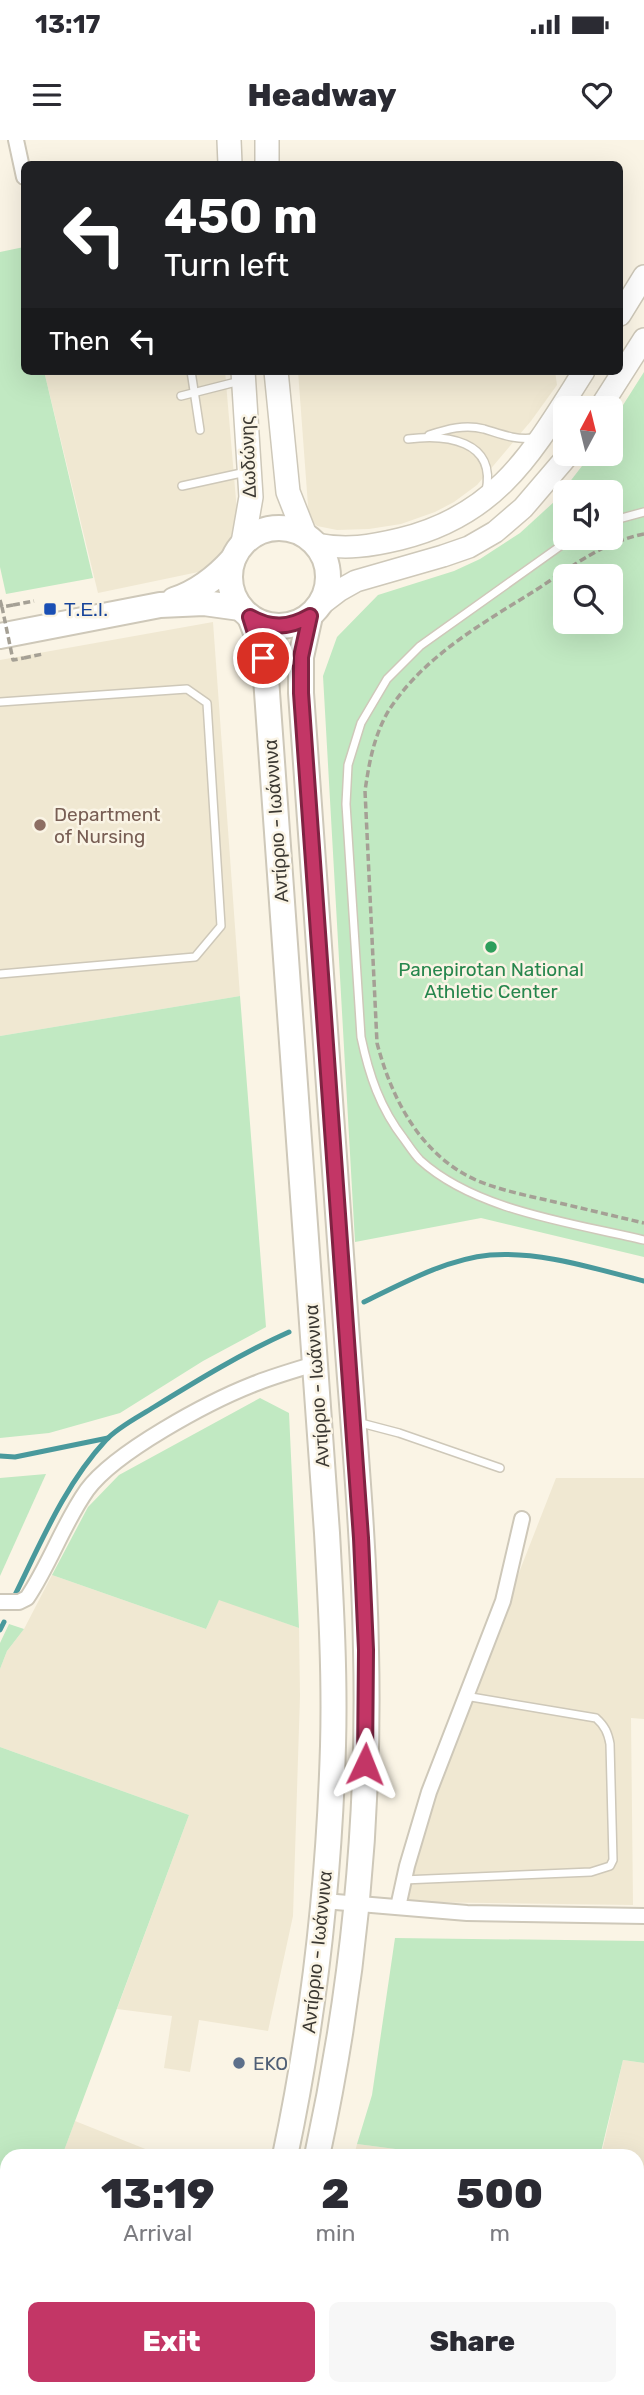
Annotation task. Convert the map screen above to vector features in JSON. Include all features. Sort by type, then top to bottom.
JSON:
[{"type":"highway","points":[[0,636],[160,605],[186,596],[217,576],[254,535],[280,528],[293,530],[311,540],[323,555],[328,581],[326,594],[315,611],[286,626],[261,623],[245,613],[204,603],[160,605]]},
{"type":"highway","points":[[238,551],[230,584],[245,613]]},
{"type":"highway","name":"Αντίρριο - Ιωάννινα","points":[[315,611],[301,657],[301,693],[353,1421],[366,1650],[363,1825],[357,1904],[344,2015],[318,2149]]},
{"type":"highway","name":"Αντίρριο - Ιωάννινα","points":[[245,613],[258,638],[266,678],[327,1533],[333,1692],[333,1745],[324,1901],[312,2019],[286,2149]]},
{"type":"main road","points":[[229,140],[230,161]]},
{"type":"main road","points":[[267,140],[268,161]]},
{"type":"main road","points":[[623,309],[644,276]]},
{"type":"main road","points":[[623,372],[644,340]]},
{"type":"main road","name":"Δωδώνης","points":[[276,375],[288,492],[311,540]]},
{"type":"main road","points":[[311,540],[351,548],[401,538],[458,518],[483,502],[521,465],[581,375]]},
{"type":"main road","points":[[608,396],[621,375]]},
{"type":"main road","name":"Δωδώνης","points":[[238,551],[251,497],[243,376]]},
{"type":"main road","points":[[315,611],[340,590],[356,581],[469,547],[495,532],[523,508],[559,466]]},
{"type":"street","points":[[16,140],[21,163]]},
{"type":"street","points":[[0,1602],[19,1602],[27,1598],[76,1508],[89,1488],[116,1461],[171,1427],[244,1388],[315,1364]]},
{"type":"street","points":[[398,1907],[403,1880],[429,1792],[503,1601],[522,1519]]},
{"type":"street","points":[[324,1901],[537,1915],[644,1916]]},
{"type":"lane","points":[[192,375],[200,430]]},
{"type":"lane","points":[[181,396],[243,376]]},
{"type":"lane","points":[[425,437],[450,428],[467,427],[510,438],[542,437]]},
{"type":"lane","points":[[408,439],[448,438],[467,444],[479,453],[486,466],[488,479],[483,502]]},
{"type":"lane","points":[[182,486],[250,471]]},
{"type":"lane","points":[[623,518],[644,512]]},
{"type":"lane","points":[[555,550],[420,646],[387,679],[361,723],[348,765],[346,804],[361,1037],[368,1071],[387,1117],[419,1159],[458,1186],[511,1208],[644,1240]]},
{"type":"lane","points":[[0,702],[187,689],[207,703],[221,926],[195,957],[0,974]]},
{"type":"lane","points":[[353,1421],[399,1433],[500,1468]]},
{"type":"lane","points":[[403,1880],[591,1872],[610,1866],[613,1860],[610,1744],[603,1724],[596,1718],[465,1696]]},
{"type":"path","points":[[623,541],[644,534]]},
{"type":"path","points":[[598,550],[464,636],[402,691],[387,713],[370,754],[365,791],[377,1043],[404,1115],[448,1163],[476,1180],[501,1189],[644,1223]]},
{"type":"path","points":[[0,600],[13,660],[43,654]]},
{"type":"path","points":[[2,607],[34,601]]},
{"type":"shaded area","points":[[45,375],[225,375],[239,535],[227,557],[208,570],[98,593]]},
{"type":"shaded area","points":[[298,375],[556,375],[557,385],[531,421],[477,485],[454,502],[401,524],[369,529],[337,530],[317,526],[309,519]]},
{"type":"shaded area","points":[[213,622],[240,996],[0,1036],[0,660]]},
{"type":"shaded area","points":[[556,1478],[644,1478],[644,1719],[631,1718],[633,1905],[406,1902],[419,1840],[466,1708]]},
{"type":"shaded area","points":[[52,1575],[206,1629],[219,1599],[299,1628],[300,1696],[293,1916],[268,2031],[199,2020],[190,2072],[164,2068],[172,2016],[117,2009],[189,1815],[0,1747],[0,1669],[7,1651],[24,1629]]},
{"type":"shaded area","points":[[623,2060],[644,2063],[644,2149],[603,2149]]},
{"type":"shaded area","points":[[75,2121],[145,2149],[65,2149]]},
{"type":"shaded area","points":[[357,2144],[395,2149],[356,2149]]},
{"type":"green space","points":[[21,248],[21,375],[45,375],[93,578],[6,594],[0,567],[0,252]]},
{"type":"green space","name":"Panepirotan National Athletic Center","points":[[644,372],[644,1257],[481,1218],[355,1242],[323,676],[337,637],[378,595],[454,571],[480,559],[520,533],[553,503],[553,550],[623,550],[623,480],[571,480],[582,466],[623,466],[623,405]]},
{"type":"green space","points":[[240,996],[266,1327],[203,1361],[120,1413],[49,1433],[0,1438],[0,1036]]},
{"type":"green space","points":[[260,1398],[289,1413],[299,1628],[219,1600],[206,1629],[52,1575],[88,1507],[119,1475]]},
{"type":"green space","points":[[46,1474],[0,1576],[0,1478]]},
{"type":"green space","points":[[9,1624],[24,1629],[7,1651],[0,1669],[0,1643]]},
{"type":"green space","points":[[0,1747],[189,1815],[65,2149],[0,2149]]},
{"type":"green space","points":[[395,1938],[644,1941],[644,2063],[623,2060],[602,2149],[395,2149],[357,2144],[372,2095]]},
{"type":"waterway","points":[[364,1302],[458,1261],[490,1255],[549,1258],[644,1281]]},
{"type":"waterway","points":[[12,1601],[65,1496],[91,1458],[111,1435],[220,1367],[289,1332]]},
{"type":"waterway","points":[[0,1456],[15,1457],[108,1438]]},
{"type":"waterway","points":[[0,1630],[4,1622]]},
{"type":"place","name":"Τ.Ε.Ι.","points":[[50,609]]},
{"type":"place","name":"Department of Nursing","points":[[40,825]]},
{"type":"place","name":"Panepirotan National Athletic Center","points":[[491,947]]},
{"type":"place","name":"EKO","points":[[239,2063]]},
{"type":"route","points":[[263,658],[250,617],[273,626],[286,626],[299,623],[310,616],[301,657],[301,693],[361,1538],[367,1689],[365,1764]]}]
